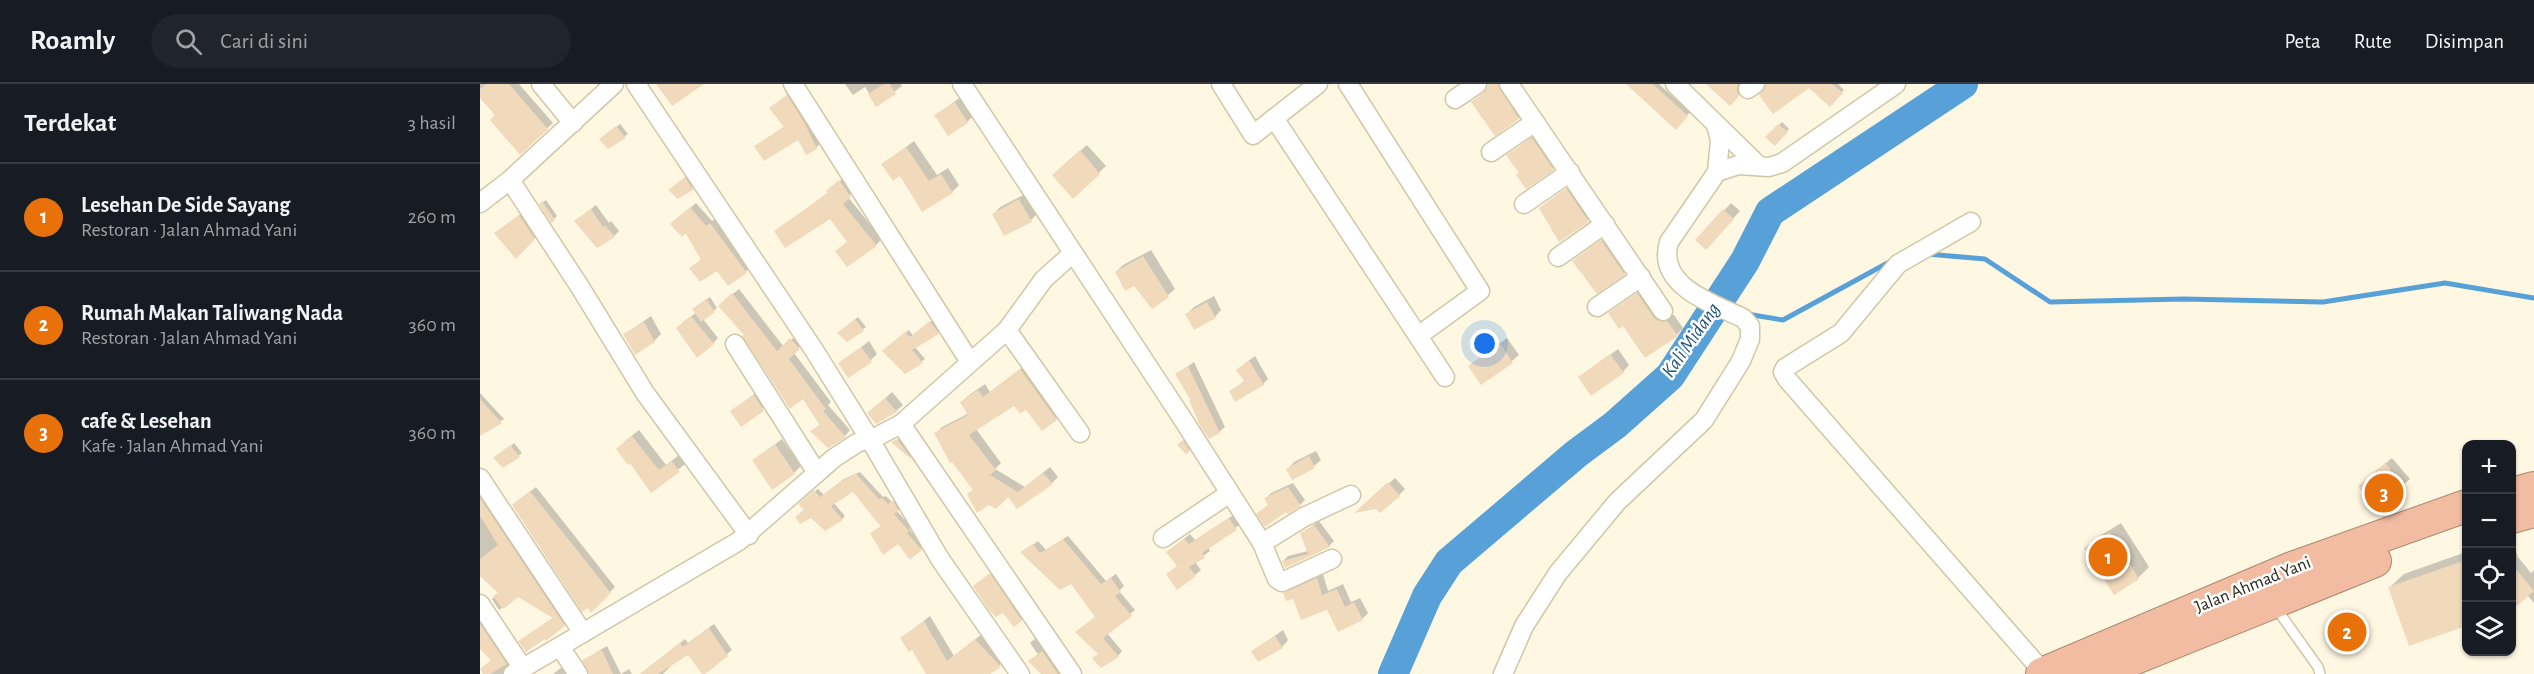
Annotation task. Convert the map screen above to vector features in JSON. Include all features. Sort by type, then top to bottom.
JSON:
[{"type":"highway","points":[[2516,493],[2534,488]]},
{"type":"highway","points":[[2516,516],[2534,511]]},
{"type":"highway","name":"Jalan Ahmad Yani","points":[[2043,674],[2292,568],[2462,516]]},
{"type":"highway","points":[[2096,674],[2271,601],[2384,558],[2462,517]]},
{"type":"street","points":[[541,84],[573,123]]},
{"type":"street","points":[[480,203],[510,180],[614,84]]},
{"type":"street","points":[[636,84],[814,350],[940,559],[1020,674]]},
{"type":"street","points":[[793,84],[970,362]]},
{"type":"street","points":[[962,84],[1262,543],[1280,582],[1332,559]]},
{"type":"street","points":[[1221,84],[1253,135],[1318,84]]},
{"type":"street","points":[[1348,84],[1480,291],[1418,336]]},
{"type":"street","points":[[1455,99],[1477,84]]},
{"type":"street","points":[[1509,84],[1663,311]]},
{"type":"street","points":[[1675,84],[1759,166]]},
{"type":"street","points":[[1717,172],[1738,165],[1769,167],[1782,163],[1896,84]]},
{"type":"street","points":[[1274,118],[1446,377]]},
{"type":"street","points":[[1491,152],[1535,122]]},
{"type":"street","points":[[1503,674],[1524,626],[1558,573],[1617,502],[1704,420],[1726,388],[1750,339],[1750,327],[1743,318],[1682,287],[1673,275],[1666,252],[1670,242],[1717,172],[1720,140],[1716,125]]},
{"type":"street","points":[[1524,204],[1570,172]]},
{"type":"street","points":[[510,180],[580,287],[645,393],[749,535]]},
{"type":"street","points":[[1971,222],[1898,264],[1841,333],[1785,368],[1783,372],[2043,674]]},
{"type":"street","points":[[1558,257],[1605,224]]},
{"type":"street","points":[[480,604],[518,671],[560,647],[749,535],[834,458],[857,442],[886,433],[901,424],[1007,330],[1044,279],[1072,254]]},
{"type":"street","points":[[1597,307],[1641,277]]},
{"type":"street","points":[[1007,330],[1080,433]]},
{"type":"street","points":[[735,344],[818,473]]},
{"type":"street","points":[[901,424],[1072,674]]},
{"type":"street","points":[[480,478],[583,633]]},
{"type":"street","points":[[1163,537],[1230,493]]},
{"type":"street","points":[[1262,543],[1304,517],[1351,495]]},
{"type":"street","points":[[560,647],[578,674]]},
{"type":"lane","points":[[2271,601],[2318,667],[2319,674]]},
{"type":"building","points":[[486,84],[509,84],[548,129],[520,155],[490,120],[495,115],[480,98],[480,89]]},
{"type":"building","points":[[656,84],[704,84],[672,106]]},
{"type":"building","points":[[884,84],[890,84],[896,94],[876,107],[868,94]]},
{"type":"building","points":[[1488,84],[1498,84],[1519,119],[1495,136],[1471,102],[1484,93]]},
{"type":"building","points":[[1626,84],[1653,84],[1688,116],[1676,130]]},
{"type":"building","points":[[1706,84],[1738,84],[1739,96],[1730,106]]},
{"type":"building","points":[[1766,84],[1832,84],[1843,93],[1830,107],[1809,88],[1773,114],[1759,95]]},
{"type":"building","points":[[787,95],[817,149],[806,155],[798,140],[764,161],[754,146],[784,127],[769,108]]},
{"type":"building","points":[[955,102],[968,123],[948,136],[934,115]]},
{"type":"building","points":[[1778,124],[1788,132],[1775,146],[1765,137]]},
{"type":"building","points":[[616,126],[626,138],[608,149],[599,139]]},
{"type":"building","points":[[1532,138],[1554,170],[1526,189],[1516,175],[1519,173],[1506,155]]},
{"type":"building","points":[[906,147],[929,181],[941,174],[953,193],[922,212],[900,176],[893,181],[881,164]]},
{"type":"building","points":[[1080,150],[1100,174],[1073,199],[1052,175]]},
{"type":"building","points":[[685,177],[693,190],[678,199],[668,190]]},
{"type":"building","points":[[839,180],[851,197],[843,204],[877,246],[847,267],[835,251],[847,242],[830,219],[785,248],[774,231],[828,193],[826,191]]},
{"type":"building","points":[[1566,188],[1589,222],[1559,242],[1539,208]]},
{"type":"building","points":[[1019,199],[1032,222],[1004,236],[992,214]]},
{"type":"building","points":[[542,201],[555,220],[551,223],[539,204]]},
{"type":"building","points":[[690,207],[706,226],[710,223],[747,273],[728,286],[717,271],[700,282],[689,268],[701,260],[686,233],[682,237],[670,224]]},
{"type":"building","points":[[591,209],[603,227],[605,225],[615,237],[597,248],[574,221]]},
{"type":"building","points":[[1723,209],[1734,219],[1706,250],[1695,240]]},
{"type":"building","points":[[519,215],[535,239],[516,259],[494,233]]},
{"type":"building","points":[[1601,240],[1625,275],[1597,294],[1572,261]]},
{"type":"building","points":[[1143,256],[1169,297],[1152,309],[1134,286],[1125,291],[1115,272]]},
{"type":"building","points":[[732,293],[777,351],[790,338],[800,349],[789,359],[826,409],[823,411],[846,437],[828,448],[810,431],[820,426],[803,399],[790,409],[742,336],[744,335],[718,306]]},
{"type":"building","points":[[1637,293],[1654,318],[1667,321],[1678,336],[1645,358],[1623,326],[1619,329],[1608,313]]},
{"type":"building","points":[[706,299],[715,312],[701,322],[692,309]]},
{"type":"building","points":[[1207,302],[1216,318],[1194,330],[1185,314]]},
{"type":"building","points":[[691,316],[714,344],[697,358],[676,328]]},
{"type":"building","points":[[855,319],[864,331],[847,342],[837,333]]},
{"type":"building","points":[[930,321],[939,334],[912,350],[923,363],[905,374],[882,351],[905,332],[910,337]]},
{"type":"building","points":[[644,322],[655,342],[635,355],[623,334]]},
{"type":"building","points":[[1500,343],[1513,363],[1481,385],[1468,366]]},
{"type":"building","points":[[861,347],[872,362],[848,378],[838,363]]},
{"type":"building","points":[[1610,354],[1624,373],[1591,396],[1578,377]]},
{"type":"building","points":[[1249,360],[1264,385],[1235,402],[1229,391],[1245,382],[1236,370]]},
{"type":"building","points":[[1188,366],[1220,433],[1209,439],[1200,426],[1190,399],[1175,374]]},
{"type":"building","points":[[1020,369],[1057,420],[1042,431],[1026,410],[1020,414],[1014,406],[969,435],[996,470],[990,475],[1018,492],[1043,473],[1053,484],[1017,509],[1008,497],[996,509],[989,505],[977,513],[967,494],[973,490],[952,462],[950,463],[934,433],[968,415],[960,402],[978,390],[983,397]]},
{"type":"building","points":[[754,395],[764,411],[741,427],[730,411]]},
{"type":"building","points":[[885,398],[897,412],[876,424],[867,413]]},
{"type":"building","points":[[480,399],[502,423],[480,436]]},
{"type":"building","points":[[632,436],[659,470],[672,461],[680,472],[651,493],[630,463],[628,465],[616,449]]},
{"type":"building","points":[[897,439],[912,460],[891,442]]},
{"type":"building","points":[[1183,440],[1190,451],[1186,454],[1177,445]]},
{"type":"building","points":[[775,444],[795,474],[772,490],[752,460]]},
{"type":"building","points":[[510,445],[520,457],[503,468],[493,458]]},
{"type":"building","points":[[1309,456],[1315,468],[1292,480],[1286,469]]},
{"type":"building","points":[[2385,463],[2404,486],[2377,509],[2358,486]]},
{"type":"building","points":[[856,474],[879,499],[882,498],[888,504],[893,501],[899,511],[894,514],[922,550],[910,560],[898,544],[883,555],[870,533],[881,527],[853,492],[831,506],[843,520],[825,531],[811,518],[800,524],[795,517],[804,510],[798,504],[814,490],[820,497],[840,482]]},
{"type":"building","points":[[1388,482],[1400,496],[1380,513],[1376,509],[1354,513]]},
{"type":"building","points":[[1288,487],[1301,506],[1288,514],[1286,512],[1265,527],[1256,514],[1268,505],[1264,498]]},
{"type":"building","points":[[530,491],[611,593],[591,613],[588,608],[582,612],[512,505]]},
{"type":"building","points":[[480,498],[565,626],[546,641],[545,639],[526,652],[518,641],[553,618],[518,597],[503,609],[493,596],[498,593],[480,576],[480,559],[498,545],[480,516]]},
{"type":"building","points":[[1229,518],[1237,530],[1202,553],[1205,558],[1189,567],[1196,576],[1177,590],[1166,574],[1177,566],[1166,552],[1184,539],[1189,544]]},
{"type":"building","points":[[1314,525],[1330,547],[1285,568],[1282,561],[1308,554],[1300,533]]},
{"type":"building","points":[[2110,532],[2139,579],[2114,595],[2084,548]]},
{"type":"building","points":[[1063,539],[1101,584],[1111,578],[1121,592],[1115,596],[1132,616],[1103,638],[1119,657],[1101,668],[1092,658],[1098,654],[1075,632],[1095,617],[1071,584],[1060,590],[1020,552],[1033,544],[1040,553]]},
{"type":"building","points":[[2462,561],[2462,627],[2409,646],[2388,587]]},
{"type":"building","points":[[2516,569],[2534,591],[2516,605]]},
{"type":"building","points":[[990,573],[1022,621],[1014,627],[1003,613],[996,617],[989,610],[973,586]]},
{"type":"building","points":[[1317,578],[1322,595],[1337,589],[1345,607],[1354,602],[1363,620],[1338,632],[1327,610],[1301,620],[1293,599],[1286,601],[1283,593]]},
{"type":"building","points":[[924,621],[947,661],[975,639],[1001,667],[990,674],[926,674],[912,650],[909,652],[900,638]]},
{"type":"building","points":[[480,624],[507,664],[490,674],[483,674],[480,669],[491,660],[480,649]]},
{"type":"building","points":[[709,628],[728,656],[705,674],[702,674],[688,655],[658,674],[640,674],[680,643],[683,647]]},
{"type":"building","points":[[1275,636],[1283,648],[1258,662],[1251,651]]},
{"type":"building","points":[[602,650],[613,674],[589,674],[582,660]]},
{"type":"building","points":[[1042,651],[1058,674],[1041,674],[1028,661]]},
{"type":"waterway","name":"Kali Midang","points":[[1393,674],[1427,596],[1449,562],[1576,454],[1615,425],[1670,376],[1745,261],[1770,212],[1963,84]]},
{"type":"waterway","points":[[1927,254],[1985,259],[2050,302],[2184,299],[2323,302],[2445,283],[2534,298]]},
{"type":"waterway","points":[[1747,314],[1783,320],[1893,260]]},
{"type":"place","name":"cafe & Lesehan","points":[[2384,493]]},
{"type":"place","name":"Lesehan De Side Sayang","points":[[2108,557]]},
{"type":"place","name":"Rumah Makan Taliwang Nada","points":[[2347,632]]}]
